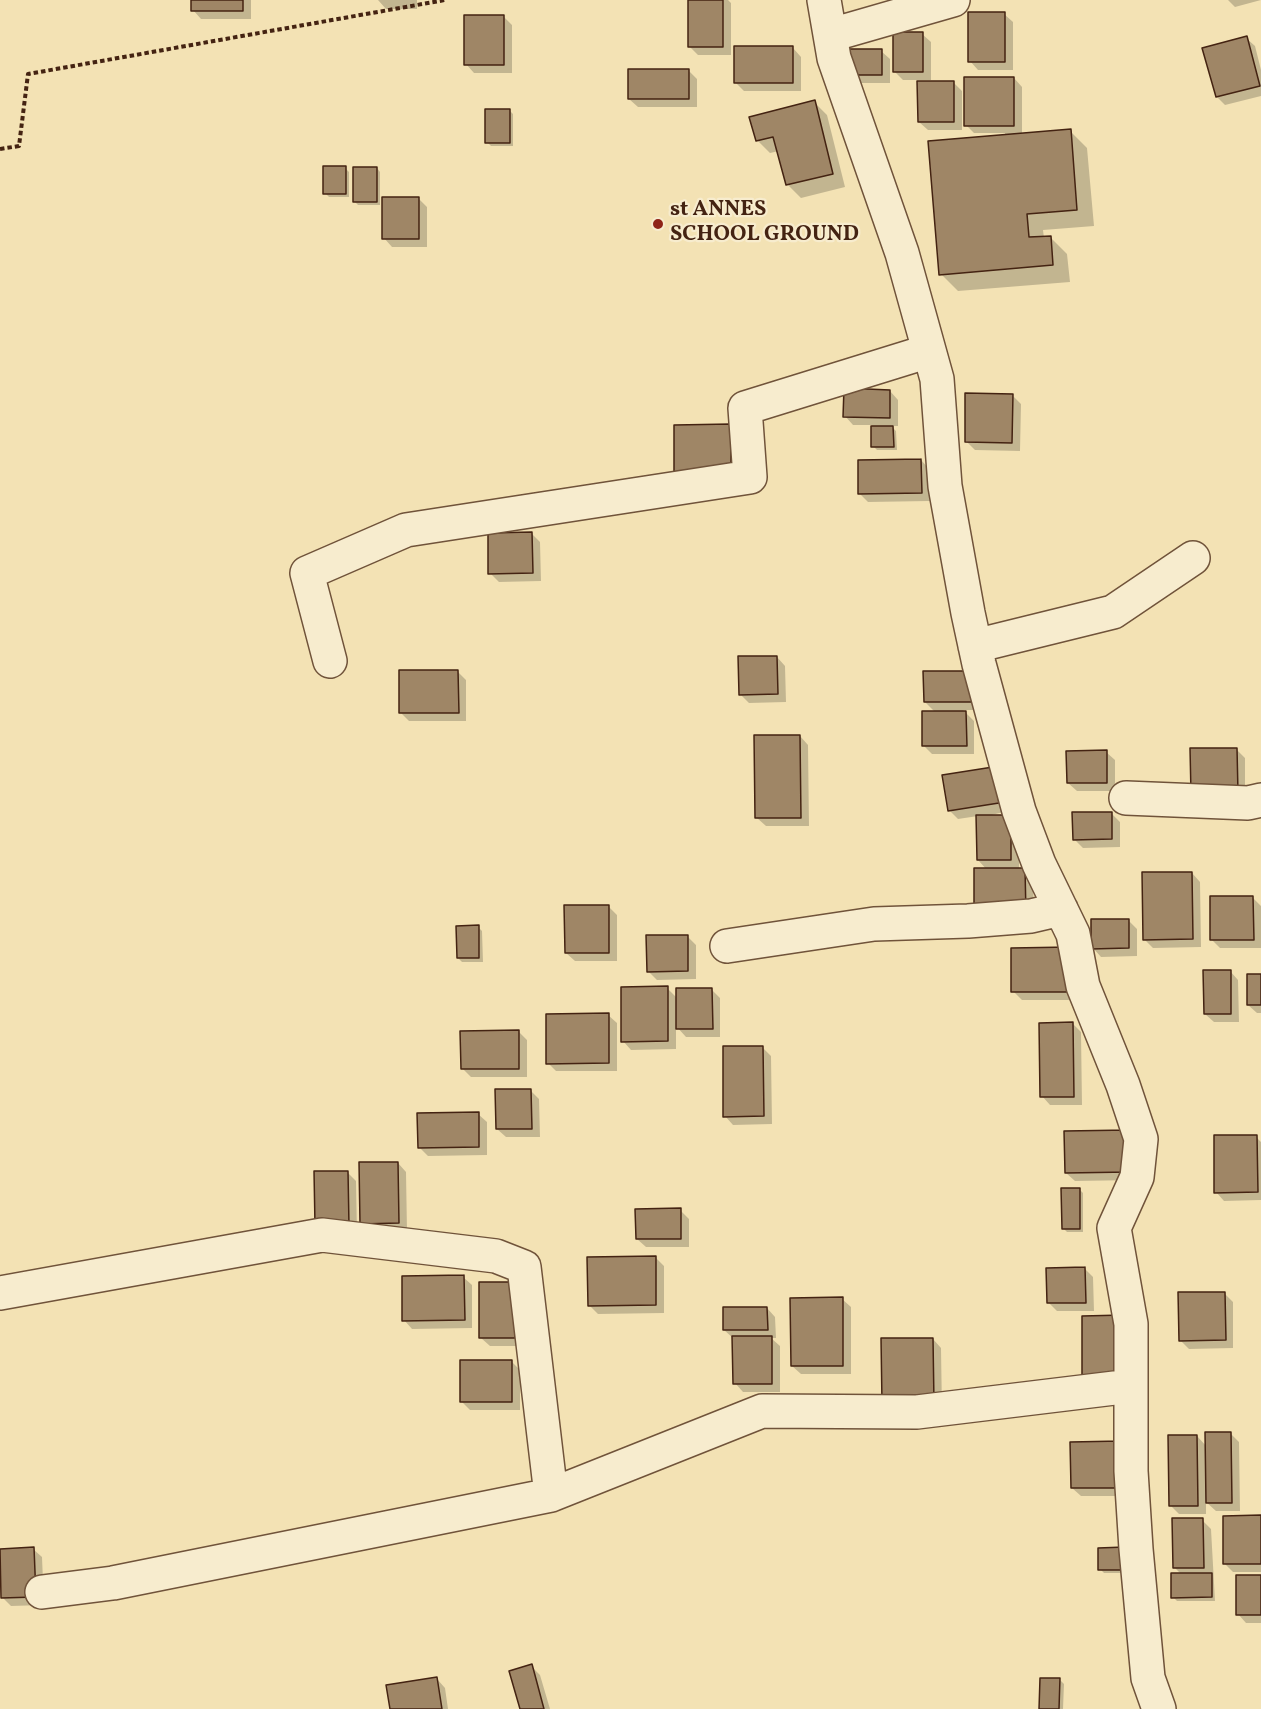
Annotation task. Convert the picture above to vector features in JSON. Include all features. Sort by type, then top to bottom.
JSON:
[{"type":"street","points":[[824,0],[834,58],[902,253],[937,379],[945,486],[975,646],[1019,811],[1039,864],[1073,934],[1083,986],[1123,1085],[1141,1139],[1137,1177],[1114,1228],[1131,1324],[1131,1471],[1148,1678],[1159,1709]]},
{"type":"street","points":[[831,35],[953,0]]},
{"type":"street","points":[[330,662],[307,573],[406,530],[750,477],[745,408],[929,351]]},
{"type":"street","points":[[975,646],[1113,612],[1193,558]]},
{"type":"street","points":[[1126,798],[1248,803],[1261,800]]},
{"type":"street","points":[[726,946],[874,924],[1031,916],[1061,909]]},
{"type":"street","points":[[0,1293],[322,1235],[496,1256],[524,1267],[551,1495]]},
{"type":"street","points":[[42,1592],[113,1583],[551,1495],[762,1411],[917,1412],[1131,1386]]},
{"type":"path","points":[[0,149],[19,146],[28,74],[445,0]]},
{"type":"building","points":[[191,0],[243,0],[243,11],[191,11]]},
{"type":"building","points":[[688,0],[723,0],[723,47],[688,47]]},
{"type":"building","points":[[968,12],[1005,12],[1005,62],[968,62]]},
{"type":"building","points":[[464,15],[504,15],[504,65],[464,65]]},
{"type":"building","points":[[893,32],[923,32],[923,72],[893,72]]},
{"type":"building","points":[[1247,36],[1260,86],[1216,97],[1202,48]]},
{"type":"building","points":[[734,46],[793,46],[793,83],[734,83]]},
{"type":"building","points":[[840,49],[882,49],[882,75],[840,75]]},
{"type":"building","points":[[628,69],[689,69],[689,99],[628,99]]},
{"type":"building","points":[[964,77],[1014,77],[1014,126],[964,126]]},
{"type":"building","points":[[917,81],[954,81],[954,122],[918,122]]},
{"type":"building","points":[[815,100],[833,174],[786,185],[773,137],[756,141],[749,117]]},
{"type":"building","points":[[485,109],[510,109],[510,143],[485,143]]},
{"type":"building","points":[[1071,129],[1077,210],[1027,214],[1029,237],[1051,236],[1053,265],[939,275],[928,141]]},
{"type":"building","points":[[323,166],[346,166],[346,194],[323,194]]},
{"type":"building","points":[[353,167],[377,167],[377,202],[353,202]]},
{"type":"building","points":[[382,197],[419,197],[419,239],[382,239]]},
{"type":"building","points":[[844,388],[890,390],[890,418],[843,417]]},
{"type":"building","points":[[965,393],[1013,394],[1012,443],[965,442]]},
{"type":"building","points":[[731,424],[731,473],[674,474],[674,425]]},
{"type":"building","points":[[871,426],[893,426],[894,447],[871,447]]},
{"type":"building","points":[[921,459],[922,493],[858,494],[858,460]]},
{"type":"building","points":[[532,532],[533,573],[488,574],[488,533]]},
{"type":"building","points":[[738,656],[777,656],[778,694],[739,695]]},
{"type":"building","points":[[399,670],[458,670],[459,713],[399,713]]},
{"type":"building","points":[[923,671],[975,671],[976,702],[924,702]]},
{"type":"building","points":[[922,711],[966,711],[967,746],[922,746]]},
{"type":"building","points":[[754,735],[800,735],[801,818],[755,818]]},
{"type":"building","points":[[1190,748],[1237,748],[1238,793],[1191,794]]},
{"type":"building","points":[[1107,750],[1107,783],[1067,783],[1066,751]]},
{"type":"building","points":[[993,767],[999,803],[948,811],[942,775]]},
{"type":"building","points":[[1072,812],[1112,812],[1112,839],[1073,840]]},
{"type":"building","points":[[976,815],[1011,815],[1011,860],[977,860]]},
{"type":"building","points":[[974,868],[1025,868],[1026,914],[974,914]]},
{"type":"building","points":[[1142,872],[1192,872],[1193,939],[1143,940]]},
{"type":"building","points":[[1210,896],[1253,896],[1254,940],[1210,940]]},
{"type":"building","points":[[564,905],[609,905],[609,953],[565,953]]},
{"type":"building","points":[[1091,919],[1129,919],[1129,948],[1091,949]]},
{"type":"building","points":[[479,925],[479,958],[457,958],[456,926]]},
{"type":"building","points":[[646,935],[688,935],[688,971],[647,972]]},
{"type":"building","points":[[1070,947],[1071,992],[1011,992],[1011,948]]},
{"type":"building","points":[[1203,970],[1231,970],[1231,1014],[1204,1014]]},
{"type":"building","points":[[1247,974],[1261,974],[1261,1005],[1247,1005]]},
{"type":"building","points":[[668,986],[668,1041],[621,1042],[621,987]]},
{"type":"building","points":[[676,988],[712,988],[713,1029],[676,1029]]},
{"type":"building","points":[[609,1013],[609,1063],[546,1064],[546,1014]]},
{"type":"building","points":[[1073,1022],[1074,1097],[1040,1097],[1039,1023]]},
{"type":"building","points":[[519,1030],[519,1069],[461,1069],[460,1031]]},
{"type":"building","points":[[723,1046],[763,1046],[764,1116],[723,1117]]},
{"type":"building","points":[[495,1089],[531,1089],[532,1129],[496,1129]]},
{"type":"building","points":[[479,1112],[479,1147],[418,1148],[417,1113]]},
{"type":"building","points":[[1129,1130],[1130,1172],[1065,1173],[1064,1131]]},
{"type":"building","points":[[1214,1135],[1257,1135],[1258,1192],[1214,1193]]},
{"type":"building","points":[[359,1162],[398,1162],[399,1223],[360,1224]]},
{"type":"building","points":[[314,1171],[348,1171],[349,1226],[315,1226]]},
{"type":"building","points":[[1061,1188],[1080,1188],[1080,1229],[1062,1229]]},
{"type":"building","points":[[681,1208],[681,1239],[636,1239],[635,1209]]},
{"type":"building","points":[[656,1256],[656,1305],[588,1306],[587,1257]]},
{"type":"building","points":[[1085,1267],[1086,1303],[1047,1303],[1046,1268]]},
{"type":"building","points":[[464,1275],[465,1320],[402,1321],[402,1276]]},
{"type":"building","points":[[479,1282],[515,1282],[515,1338],[479,1338]]},
{"type":"building","points":[[1178,1292],[1225,1292],[1226,1340],[1179,1341]]},
{"type":"building","points":[[843,1297],[843,1366],[791,1366],[790,1298]]},
{"type":"building","points":[[723,1307],[767,1307],[768,1330],[723,1330]]},
{"type":"building","points":[[1124,1315],[1125,1378],[1082,1378],[1082,1316]]},
{"type":"building","points":[[732,1336],[772,1336],[772,1384],[733,1384]]},
{"type":"building","points":[[881,1338],[933,1338],[934,1403],[882,1404]]},
{"type":"building","points":[[460,1360],[512,1360],[512,1402],[460,1402]]},
{"type":"building","points":[[1205,1432],[1231,1432],[1232,1503],[1206,1503]]},
{"type":"building","points":[[1168,1435],[1197,1435],[1198,1506],[1169,1506]]},
{"type":"building","points":[[1121,1441],[1122,1488],[1071,1488],[1070,1442]]},
{"type":"building","points":[[1261,1515],[1261,1564],[1223,1564],[1223,1516]]},
{"type":"building","points":[[1172,1518],[1203,1518],[1204,1568],[1173,1568]]},
{"type":"building","points":[[34,1547],[36,1597],[1,1598],[0,1549]]},
{"type":"building","points":[[1125,1547],[1125,1570],[1098,1570],[1098,1548]]},
{"type":"building","points":[[1171,1573],[1212,1573],[1212,1597],[1171,1598]]},
{"type":"building","points":[[1236,1575],[1261,1575],[1261,1615],[1236,1615]]},
{"type":"building","points":[[532,1664],[544,1709],[520,1709],[509,1671]]},
{"type":"building","points":[[437,1677],[442,1709],[390,1709],[386,1685]]},
{"type":"building","points":[[1040,1678],[1060,1678],[1059,1709],[1039,1709]]},
{"type":"place","name":"st ANNES SCHOOL GROUND","points":[[658,224]]}]
